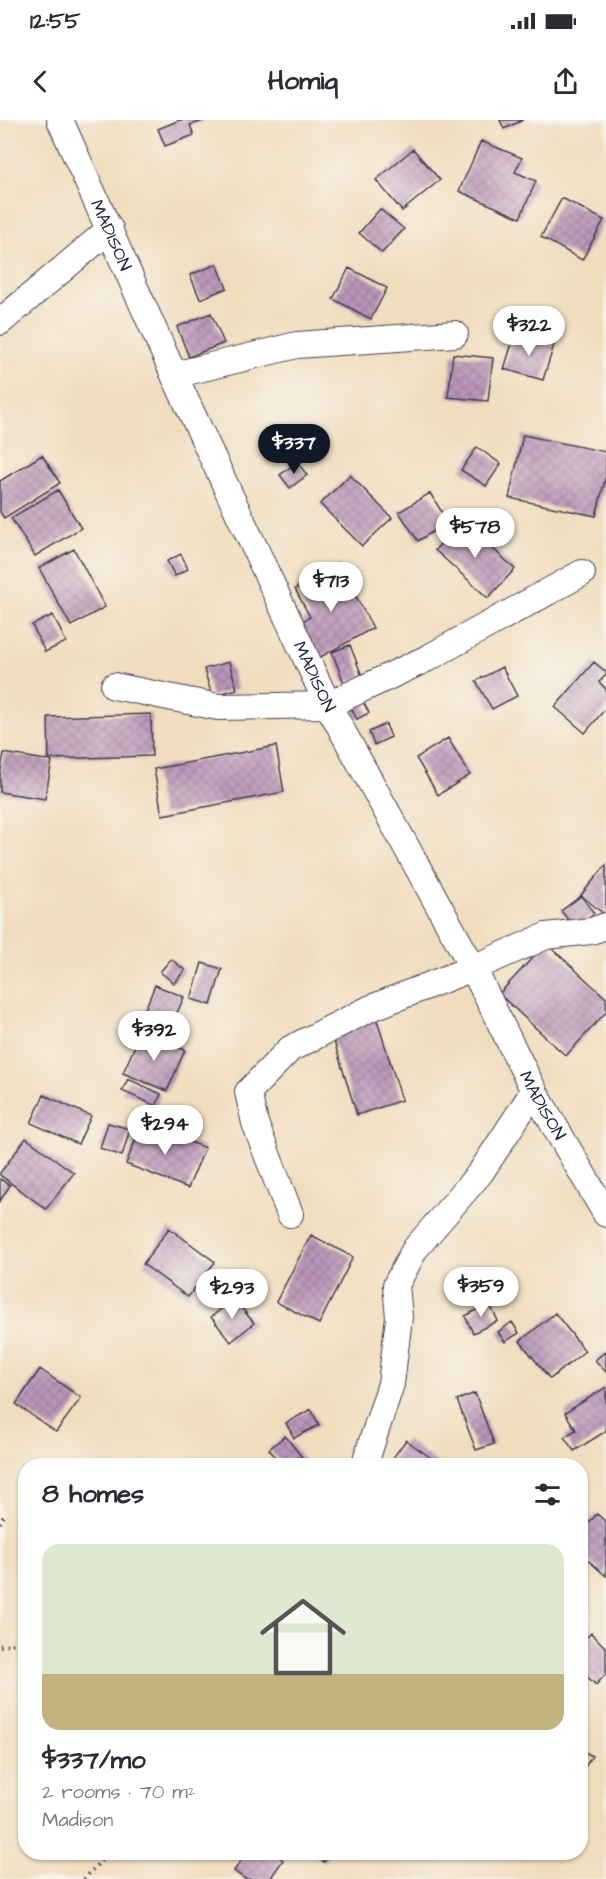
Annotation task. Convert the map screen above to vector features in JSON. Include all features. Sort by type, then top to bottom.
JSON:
[{"type":"street","name":"MADISON","points":[[60,120],[174,375],[328,705],[472,968],[534,1091],[606,1214]]},
{"type":"street","points":[[0,322],[110,229]]},
{"type":"street","points":[[174,375],[297,345],[454,334]]},
{"type":"street","points":[[114,686],[218,706],[328,705],[428,658],[582,573]]},
{"type":"street","points":[[290,1214],[255,1124],[249,1092],[290,1049],[370,1008],[546,936],[591,931],[606,926]]},
{"type":"street","points":[[367,1458],[391,1384],[399,1317],[396,1286],[415,1250],[481,1173],[534,1091]]},
{"type":"path","points":[[0,1523],[5,1514]]},
{"type":"path","points":[[0,1646],[18,1643]]},
{"type":"path","points":[[84,1879],[102,1860]]},
{"type":"building","points":[[180,120],[204,121],[190,125],[194,135],[165,146],[158,129]]},
{"type":"building","points":[[500,120],[523,120],[504,129]]},
{"type":"building","points":[[481,141],[522,158],[515,172],[536,181],[520,218],[459,191]]},
{"type":"building","points":[[413,149],[440,180],[402,211],[376,180]]},
{"type":"building","points":[[562,198],[604,220],[582,260],[541,237]]},
{"type":"building","points":[[380,209],[404,229],[382,253],[359,233]]},
{"type":"building","points":[[217,264],[227,288],[200,299],[190,275]]},
{"type":"building","points":[[349,268],[387,288],[371,319],[333,299]]},
{"type":"building","points":[[211,313],[224,343],[189,357],[177,327]]},
{"type":"building","points":[[515,334],[554,345],[543,380],[504,369]]},
{"type":"building","points":[[453,354],[493,358],[488,401],[448,397]]},
{"type":"building","points":[[523,435],[606,452],[606,476],[596,516],[509,498]]},
{"type":"building","points":[[477,447],[501,464],[486,486],[461,470]]},
{"type":"building","points":[[42,455],[60,483],[4,518],[0,512],[0,481]]},
{"type":"building","points":[[297,462],[307,475],[290,488],[280,475]]},
{"type":"building","points":[[350,475],[392,518],[362,546],[320,504]]},
{"type":"building","points":[[58,490],[81,528],[35,556],[11,518]]},
{"type":"building","points":[[430,493],[448,522],[418,541],[399,512]]},
{"type":"building","points":[[462,520],[515,569],[488,598],[435,550]]},
{"type":"building","points":[[74,549],[105,607],[71,626],[39,568]]},
{"type":"building","points":[[181,554],[188,569],[175,576],[167,561]]},
{"type":"building","points":[[339,565],[373,628],[317,659],[297,624],[310,617],[295,589]]},
{"type":"building","points":[[53,615],[66,642],[45,652],[32,625]]},
{"type":"building","points":[[350,645],[362,676],[344,683],[332,652]]},
{"type":"building","points":[[229,662],[237,689],[212,696],[204,669]]},
{"type":"building","points":[[594,662],[606,672],[599,682],[606,689],[606,708],[585,733],[555,707]]},
{"type":"building","points":[[502,667],[517,696],[492,709],[476,681]]},
{"type":"building","points":[[359,694],[369,713],[357,719],[347,700]]},
{"type":"building","points":[[151,714],[152,756],[49,759],[48,717]]},
{"type":"building","points":[[386,724],[391,737],[374,745],[369,732]]},
{"type":"building","points":[[448,738],[470,775],[438,795],[416,758]]},
{"type":"building","points":[[276,746],[284,792],[162,815],[154,769]]},
{"type":"building","points":[[4,753],[52,761],[45,799],[0,792]]},
{"type":"building","points":[[606,865],[606,916],[581,895]]},
{"type":"building","points":[[581,896],[594,913],[575,928],[561,911]]},
{"type":"building","points":[[546,943],[606,998],[606,1012],[566,1056],[499,994]]},
{"type":"building","points":[[171,959],[185,970],[174,983],[160,972]]},
{"type":"building","points":[[202,963],[222,969],[211,1005],[191,999]]},
{"type":"building","points":[[155,985],[184,997],[172,1024],[144,1012]]},
{"type":"building","points":[[376,1017],[402,1100],[357,1115],[331,1032]]},
{"type":"building","points":[[141,1032],[185,1050],[167,1091],[123,1073]]},
{"type":"building","points":[[128,1079],[161,1094],[156,1106],[122,1091]]},
{"type":"building","points":[[44,1095],[91,1116],[78,1144],[31,1123]]},
{"type":"building","points":[[108,1123],[130,1129],[122,1156],[100,1148]]},
{"type":"building","points":[[142,1123],[205,1148],[188,1188],[126,1164]]},
{"type":"building","points":[[26,1138],[74,1173],[46,1209],[0,1175]]},
{"type":"building","points":[[0,1179],[10,1185],[0,1201]]},
{"type":"building","points":[[169,1228],[215,1262],[188,1297],[143,1264]]},
{"type":"building","points":[[311,1235],[353,1257],[319,1324],[276,1302]]},
{"type":"building","points":[[234,1299],[254,1323],[231,1342],[211,1317]]},
{"type":"building","points":[[489,1303],[498,1321],[473,1333],[465,1316]]},
{"type":"building","points":[[555,1313],[585,1351],[550,1379],[520,1341]]},
{"type":"building","points":[[512,1322],[519,1333],[505,1342],[498,1332]]},
{"type":"building","points":[[606,1351],[606,1372],[595,1360]]},
{"type":"building","points":[[40,1369],[81,1398],[56,1432],[16,1404]]},
{"type":"building","points":[[606,1387],[606,1431],[574,1451],[564,1437],[576,1430],[565,1413]]},
{"type":"building","points":[[475,1393],[494,1444],[476,1450],[457,1400]]},
{"type":"building","points":[[311,1409],[319,1425],[294,1438],[286,1423]]},
{"type":"building","points":[[285,1436],[303,1458],[276,1458],[269,1449]]},
{"type":"building","points":[[406,1440],[431,1458],[393,1458]]},
{"type":"building","points":[[597,1514],[606,1522],[606,1576],[588,1560],[588,1524]]},
{"type":"building","points":[[591,1633],[606,1648],[606,1674],[596,1685],[588,1678],[588,1636]]},
{"type":"building","points":[[242,1860],[283,1860],[270,1879],[245,1879],[234,1871]]}]
